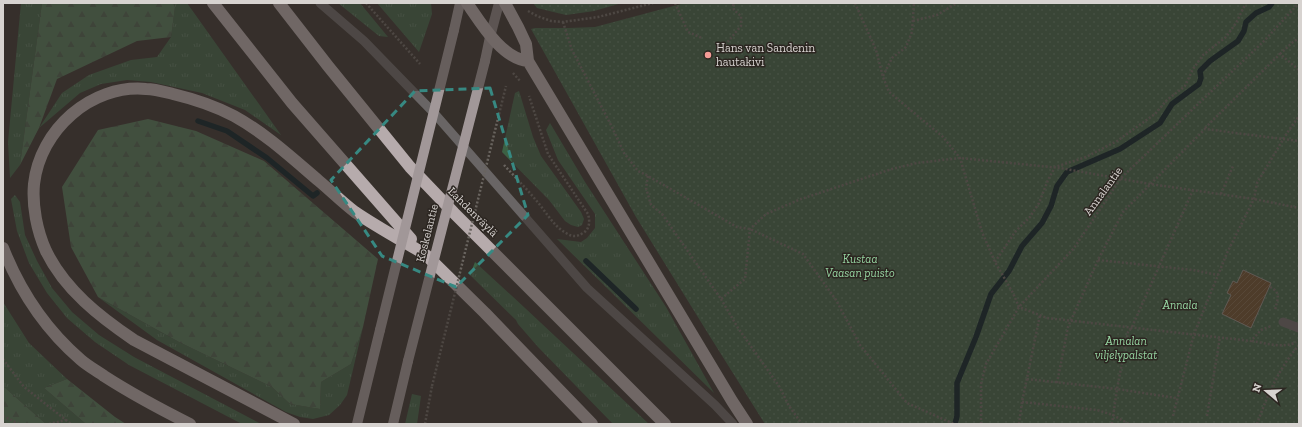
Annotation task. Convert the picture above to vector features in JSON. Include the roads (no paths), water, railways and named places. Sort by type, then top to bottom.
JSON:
[{"type":"highway","points":[[213,3],[292,103],[423,253],[485,313],[592,424]]},
{"type":"highway","name":"Lahdenväylä","points":[[279,3],[410,167],[665,424]]},
{"type":"highway","points":[[467,3],[490,36],[512,56],[528,61]]},
{"type":"highway","points":[[505,3],[526,44],[528,61],[747,424]]},
{"type":"highway","points":[[294,424],[134,340],[112,325],[71,289],[55,268],[46,250],[37,227],[34,207],[34,184],[40,163],[46,146],[56,130],[85,104],[106,94],[126,90],[146,89],[189,97],[235,116],[258,131],[355,212],[423,253]]},
{"type":"highway","points":[[3,248],[12,270],[30,302],[52,332],[82,361],[130,392],[190,424]]},
{"type":"main road","name":"Koskelantie","points":[[357,424],[460,3]]},
{"type":"main road","name":"Koskelantie","points":[[393,424],[499,3]]},
{"type":"lane","points":[[320,3],[364,41],[434,113],[587,288],[715,405],[733,424]]},
{"type":"lane","points":[[1281,323],[1299,328]]},
{"type":"waterway","points":[[955,424],[957,416],[957,383],[976,337],[991,294],[1009,271],[1022,246],[1042,223],[1051,206],[1057,186],[1067,172],[1120,149],[1160,123],[1172,104],[1199,84],[1201,78],[1200,71],[1210,61],[1238,41],[1244,31],[1246,22],[1256,13],[1269,7],[1272,3]]},
{"type":"waterway","points":[[198,121],[227,131],[267,158],[313,196],[317,193]]},
{"type":"waterway","points":[[586,261],[636,309]]},
{"type":"place","name":"Hans van Sandenin hautakivi","points":[[708,55]]},
{"type":"park label","name":"Kustaa Vaasan puisto","points":[[860,266]]},
{"type":"park label","name":"Annala","points":[[1180,305]]},
{"type":"park label","name":"Annalan viljelypalstat","points":[[1126,348]]}]
